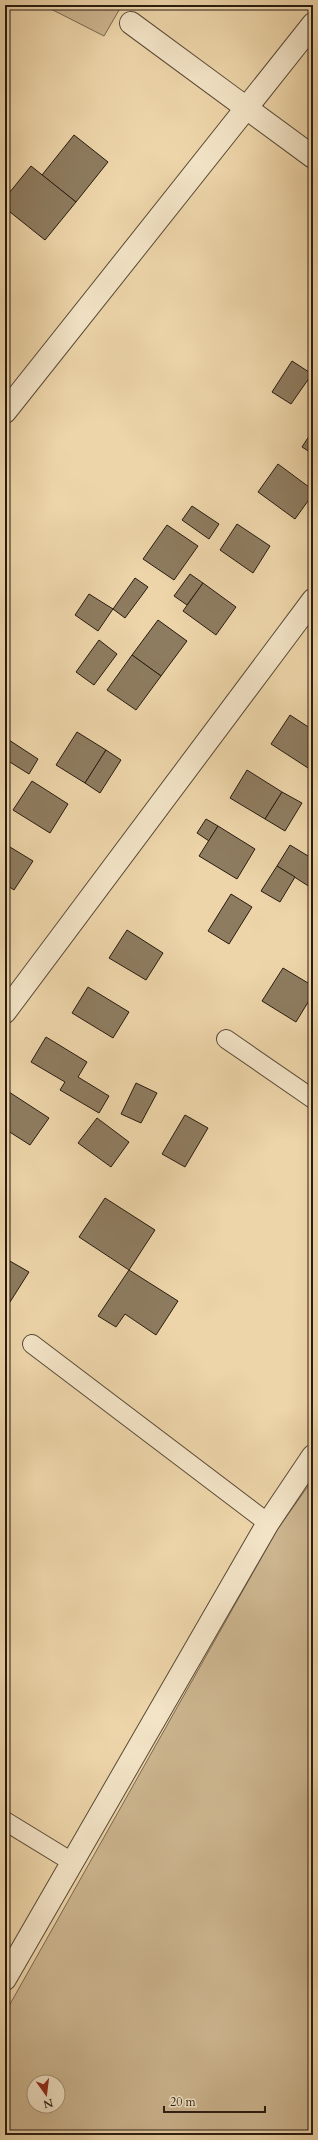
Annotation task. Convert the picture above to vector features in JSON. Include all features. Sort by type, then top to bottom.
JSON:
[{"type":"street","points":[[131,22],[313,157]]},
{"type":"street","points":[[5,412],[313,24]]},
{"type":"street","points":[[5,1012],[313,600]]},
{"type":"street","points":[[5,1979],[268,1523],[313,1456]]},
{"type":"lane","points":[[226,1039],[313,1099]]},
{"type":"lane","points":[[32,1344],[268,1523]]},
{"type":"lane","points":[[5,1821],[72,1862]]},
{"type":"shaded area","points":[[43,5],[122,5],[104,36]]},
{"type":"shaded area","points":[[313,1479],[313,2135],[5,2135],[5,2013],[277,1530]]},
{"type":"building","points":[[74,135],[108,162],[76,202],[42,175]]},
{"type":"building","points":[[31,166],[76,202],[45,240],[5,208],[5,198]]},
{"type":"building","points":[[292,361],[312,374],[291,404],[272,392]]},
{"type":"building","points":[[313,430],[313,454],[302,447]]},
{"type":"building","points":[[278,464],[313,490],[313,494],[295,519],[258,492]]},
{"type":"building","points":[[192,506],[219,524],[209,539],[182,520]]},
{"type":"building","points":[[237,524],[270,546],[253,573],[220,550]]},
{"type":"building","points":[[167,525],[198,546],[174,580],[143,559]]},
{"type":"building","points":[[190,574],[203,583],[187,605],[174,596]]},
{"type":"building","points":[[135,578],[148,587],[125,618],[113,609]]},
{"type":"building","points":[[203,583],[236,607],[216,635],[183,611]]},
{"type":"building","points":[[89,594],[113,609],[98,631],[75,615]]},
{"type":"building","points":[[158,620],[187,641],[161,676],[132,655]]},
{"type":"building","points":[[99,640],[117,654],[94,685],[76,672]]},
{"type":"building","points":[[132,655],[161,676],[136,710],[107,690]]},
{"type":"building","points":[[290,715],[313,730],[313,760],[308,768],[271,744]]},
{"type":"building","points":[[77,732],[106,750],[85,783],[56,765]]},
{"type":"building","points":[[9,740],[38,759],[29,774],[5,759],[5,746]]},
{"type":"building","points":[[106,750],[121,760],[100,793],[85,783]]},
{"type":"building","points":[[247,770],[282,792],[265,819],[230,798]]},
{"type":"building","points":[[32,781],[68,804],[50,833],[13,810]]},
{"type":"building","points":[[282,792],[302,803],[285,831],[265,819]]},
{"type":"building","points":[[206,819],[218,826],[209,841],[197,833]]},
{"type":"building","points":[[218,826],[255,849],[237,879],[199,856]]},
{"type":"building","points":[[5,844],[33,861],[14,890],[5,884]]},
{"type":"building","points":[[290,845],[313,859],[313,882],[310,887],[277,866]]},
{"type":"building","points":[[277,866],[295,877],[280,902],[261,891]]},
{"type":"building","points":[[231,894],[252,907],[229,944],[208,931]]},
{"type":"building","points":[[127,930],[163,953],[146,980],[109,958]]},
{"type":"building","points":[[283,968],[313,986],[313,994],[296,1022],[262,1001]]},
{"type":"building","points":[[88,987],[129,1012],[113,1038],[72,1013]]},
{"type":"building","points":[[46,1037],[87,1062],[78,1077],[109,1096],[99,1113],[60,1090],[65,1082],[31,1062]]},
{"type":"building","points":[[136,1083],[157,1093],[141,1123],[121,1114]]},
{"type":"building","points":[[9,1092],[49,1118],[30,1145],[5,1129],[5,1098]]},
{"type":"building","points":[[185,1115],[208,1128],[185,1167],[162,1154]]},
{"type":"building","points":[[97,1118],[129,1142],[111,1167],[78,1143]]},
{"type":"building","points":[[105,1198],[155,1230],[129,1270],[79,1237]]},
{"type":"building","points":[[8,1260],[29,1272],[10,1302],[5,1299],[5,1264]]},
{"type":"building","points":[[129,1270],[178,1301],[156,1335],[125,1314],[116,1327],[98,1316]]}]
